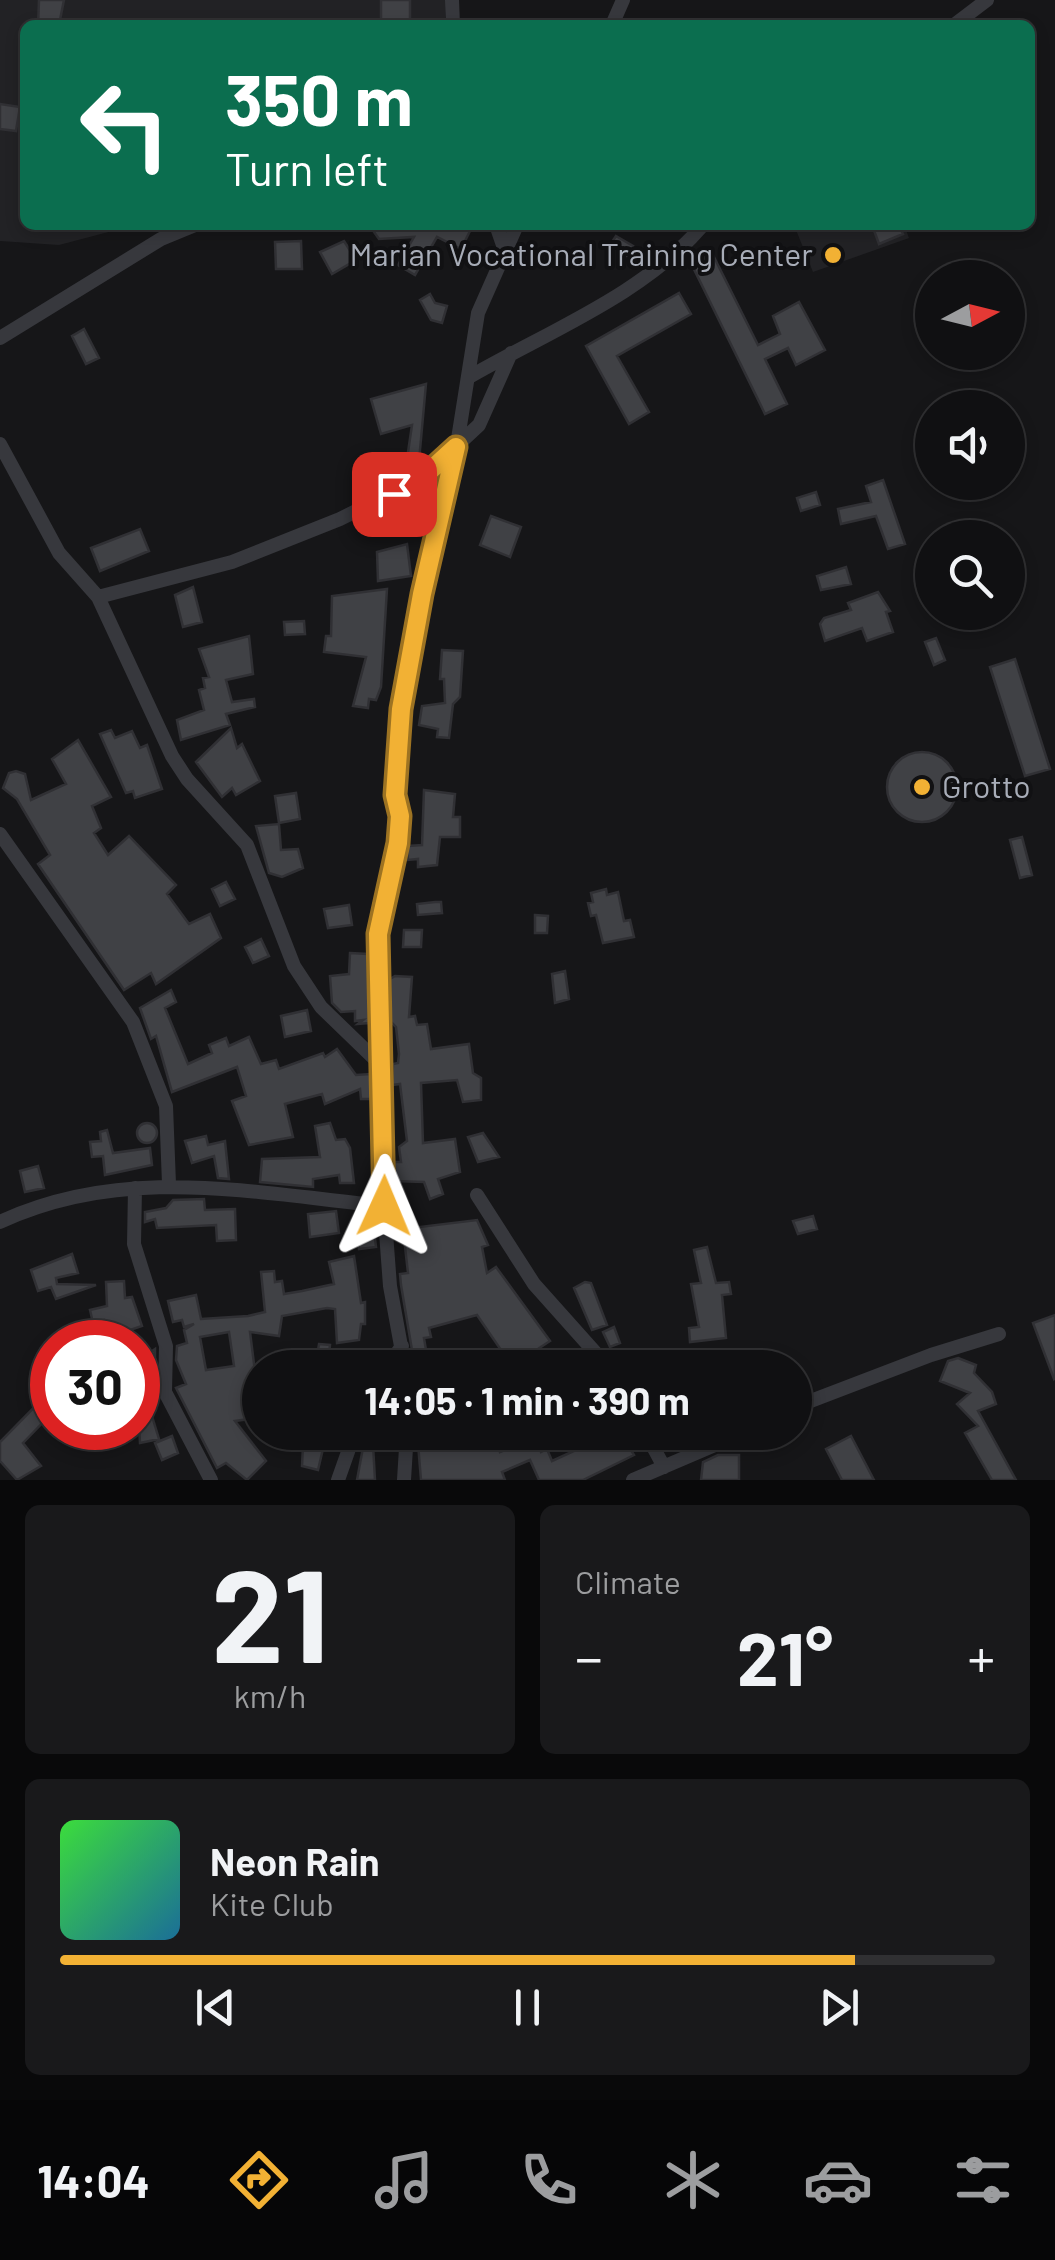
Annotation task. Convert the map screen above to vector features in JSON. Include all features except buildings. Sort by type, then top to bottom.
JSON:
[{"type":"street","points":[[961,20],[987,0]]},
{"type":"street","points":[[0,338],[161,239],[184,230]]},
{"type":"street","points":[[498,230],[504,248]]},
{"type":"street","points":[[402,1350],[390,1286],[384,1206],[378,934],[398,843],[400,816],[395,795],[401,709],[422,594],[471,376],[478,314],[514,230]]},
{"type":"street","points":[[471,376],[642,279],[684,247],[699,230]]},
{"type":"street","points":[[98,597],[232,562],[325,526],[422,478],[456,447],[490,406],[511,353]]},
{"type":"street","points":[[0,444],[59,553],[98,597],[172,756],[187,779],[247,845],[294,966],[340,1029],[383,1067]]},
{"type":"street","points":[[0,834],[134,1022],[166,1106],[169,1184]]},
{"type":"street","points":[[0,1222],[28,1209],[169,1184],[384,1206]]},
{"type":"street","points":[[136,1188],[134,1244],[166,1346],[165,1392],[212,1480]]},
{"type":"street","points":[[476,1195],[534,1284],[595,1350]]},
{"type":"street","points":[[812,1400],[931,1354],[999,1334]]},
{"type":"street","points":[[399,1350],[402,1346]]},
{"type":"street","points":[[338,1480],[349,1450]]},
{"type":"street","points":[[404,1480],[406,1450]]},
{"type":"street","points":[[655,1450],[664,1467]]},
{"type":"street","points":[[632,1480],[703,1450]]},
{"type":"shaded area","points":[[0,0],[446,0],[445,20],[20,20],[20,230],[116,230],[59,245],[0,241]]},
{"type":"shaded area","name":"Marian Vocational Training Center","points":[[796,230],[906,230],[909,238],[813,272]]},
{"type":"place","name":"Marian Vocational Training Center","points":[[833,255]]},
{"type":"place","name":"Grotto","points":[[922,787]]},
{"type":"route","points":[[384,1206],[378,934],[398,843],[400,816],[395,795],[401,709],[422,594],[456,447],[422,478],[394,494]]}]
